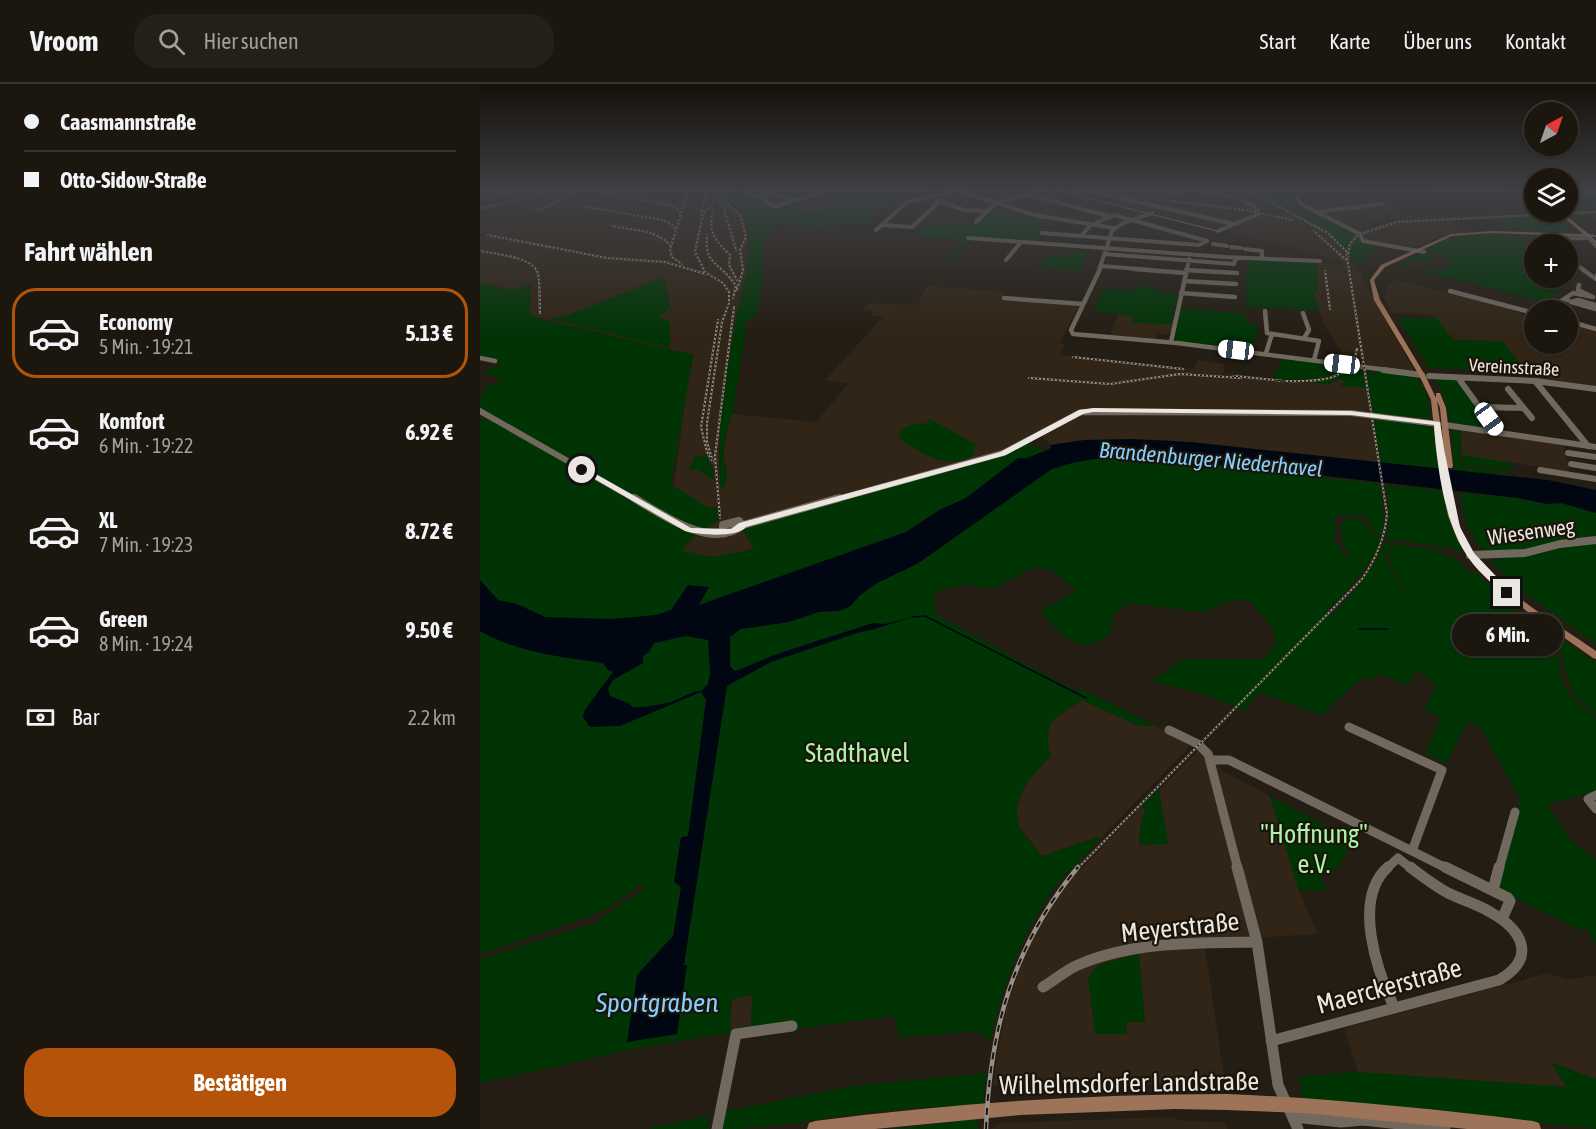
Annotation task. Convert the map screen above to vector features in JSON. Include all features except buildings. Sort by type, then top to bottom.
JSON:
[{"type":"main road","points":[[1447,239],[1422,252],[1386,265],[1372,280],[1373,291],[1426,375],[1441,424],[1452,496],[1462,528],[1474,555],[1507,593],[1596,656]]},
{"type":"main road","points":[[1376,276],[1375,287],[1388,315]]},
{"type":"main road","points":[[1474,555],[1515,593],[1596,651]]},
{"type":"main road","name":"Wilhelmsdorfer Landstraße","points":[[815,1129],[971,1111],[1062,1105],[1228,1102],[1292,1117],[1353,1109],[1444,1126],[1533,1129]]},
{"type":"street","points":[[978,239],[1236,258],[1320,261]]},
{"type":"street","points":[[1004,298],[1083,304],[1101,266],[1108,239]]},
{"type":"street","points":[[1118,239],[1201,245],[1210,243],[1262,251],[1262,259]]},
{"type":"street","points":[[1204,239],[1210,243]]},
{"type":"street","points":[[1362,239],[1366,243],[1422,252]]},
{"type":"street","points":[[1006,260],[1021,242]]},
{"type":"street","points":[[1105,254],[1234,264],[1236,258]]},
{"type":"street","points":[[1171,342],[1190,255]]},
{"type":"street","points":[[1101,266],[1237,273]]},
{"type":"street","points":[[1578,266],[1594,279]]},
{"type":"street","points":[[1594,279],[1596,270]]},
{"type":"street","points":[[1578,273],[1594,279]]},
{"type":"street","points":[[1184,281],[1236,284]]},
{"type":"street","points":[[1564,299],[1579,287],[1593,297],[1573,293]]},
{"type":"street","points":[[1450,291],[1524,309]]},
{"type":"street","points":[[1181,293],[1235,297]]},
{"type":"street","points":[[1564,299],[1596,307]]},
{"type":"street","name":"Vereinsstraße","points":[[1083,304],[1070,333],[1082,337],[1171,342],[1459,379],[1535,381],[1596,390]]},
{"type":"street","points":[[1264,311],[1267,333],[1319,341],[1314,360]]},
{"type":"street","points":[[1303,313],[1309,330],[1304,338]]},
{"type":"street","points":[[1578,324],[1595,328]]},
{"type":"street","points":[[1266,353],[1272,334]]},
{"type":"street","points":[[480,358],[495,362]]},
{"type":"street","points":[[1459,379],[1498,433]]},
{"type":"street","points":[[1535,381],[1588,446]]},
{"type":"street","points":[[1508,389],[1532,418]]},
{"type":"street","points":[[1480,407],[1523,408]]},
{"type":"street","points":[[480,411],[688,530],[708,532],[735,531],[742,525],[1003,453],[1081,412],[1093,410],[1351,413],[1596,447]]},
{"type":"street","points":[[1568,453],[1596,457]]},
{"type":"street","points":[[1571,464],[1596,468]]},
{"type":"street","points":[[1540,470],[1596,478]]},
{"type":"street","name":"Wiesenweg","points":[[1474,555],[1525,553],[1560,544],[1596,540]]},
{"type":"street","points":[[1349,727],[1442,770],[1412,851]]},
{"type":"street","points":[[1169,730],[1204,748],[1210,760],[1229,760],[1508,898],[1502,920],[1445,891],[1398,858],[1386,865],[1378,881],[1369,916],[1372,948],[1384,989],[1394,1007]]},
{"type":"street","name":"Meyerstraße","points":[[1210,760],[1257,942],[1278,1085],[1292,1117]]},
{"type":"street","points":[[1596,795],[1588,799],[1596,809]]},
{"type":"street","points":[[1493,890],[1515,812]]},
{"type":"street","name":"Maerckerstraße","points":[[1271,1041],[1497,981],[1521,964],[1523,951],[1517,937],[1502,920]]},
{"type":"street","name":"Meyerstraße","points":[[1043,987],[1082,963],[1141,949],[1167,945],[1257,942]]},
{"type":"street","points":[[717,1129],[736,1034],[792,1026]]},
{"type":"shaded area","points":[[480,239],[747,239],[748,262],[728,363],[719,446],[721,489],[727,481],[727,468],[723,459],[730,417],[733,414],[816,422],[848,384],[825,380],[883,317],[871,315],[873,313],[871,311],[862,310],[869,303],[917,305],[927,286],[1006,292],[1003,296],[1011,298],[1079,303],[1060,343],[1064,344],[1061,354],[1065,355],[1194,369],[1198,360],[1224,364],[1224,373],[1328,384],[1339,379],[1346,381],[1341,385],[1366,388],[1378,463],[1163,440],[1085,440],[1051,445],[1039,435],[1003,452],[760,519],[730,520],[723,529],[698,532],[673,494],[686,392],[694,355],[480,304]]},
{"type":"shaded area","points":[[1257,239],[1357,239],[1349,254],[1353,269],[1361,272],[1364,285],[1368,287],[1415,371],[1345,363],[1344,356],[1325,326],[1313,293],[1318,293],[1317,262],[1342,265],[1340,260]]},
{"type":"shaded area","points":[[1364,239],[1434,239],[1418,247],[1364,241]]},
{"type":"shaded area","points":[[1396,280],[1510,308],[1524,315],[1524,354],[1578,354],[1578,326],[1596,331],[1596,388],[1538,380],[1531,372],[1527,372],[1511,353],[1469,340],[1453,340],[1434,315],[1392,313],[1384,298],[1387,286]]},
{"type":"shaded area","points":[[1118,314],[1174,320],[1171,332],[1167,335],[1158,334],[1156,340],[1109,337]]},
{"type":"shaded area","points":[[1461,430],[1564,445],[1570,472],[1462,455]]},
{"type":"shaded area","points":[[743,530],[754,549],[714,557],[681,551],[693,536],[710,537]]},
{"type":"shaded area","points":[[1082,700],[1139,726],[1156,726],[1190,746],[1100,839],[1097,837],[1042,856],[1019,826],[1016,808],[1028,780],[1051,756],[1046,736],[1052,720]]},
{"type":"shaded area","points":[[1204,745],[1214,753],[1221,770],[1270,796],[1299,891],[1318,934],[1204,941],[1225,1083],[993,1085],[1007,1006],[1019,969],[1040,922],[1072,878],[1142,806],[1145,810],[1140,829],[1168,843],[1159,790]],"holes":[[[1138,954],[1145,1022],[1126,1022],[1127,1034],[1098,965]]]},
{"type":"shaded area","points":[[1548,973],[1568,980],[1595,975],[1596,977],[1596,1079],[1553,1063],[1568,1087],[1358,1072],[1344,1028]]},
{"type":"shaded area","points":[[753,995],[752,1025],[730,1029],[732,999]]},
{"type":"shaded area","points":[[1170,1117],[1185,1121],[1225,1122],[1227,1129],[991,1129],[999,1123]]},
{"type":"green space","points":[[748,239],[763,239],[759,305],[757,315],[747,321],[733,414],[730,418],[724,448],[727,477],[721,490],[719,450],[722,408],[749,248]]},
{"type":"green space","points":[[950,239],[1036,239],[1035,242],[971,239],[955,255],[956,259],[947,258],[964,240]]},
{"type":"green space","points":[[1335,239],[1352,239],[1346,250]]},
{"type":"green space","points":[[1359,239],[1377,246],[1363,261],[1352,263],[1350,248],[1353,242]]},
{"type":"green space","points":[[1453,239],[1519,239],[1524,243],[1524,288],[1564,288],[1546,300],[1540,300],[1420,271],[1447,268],[1453,264],[1446,257],[1432,252],[1426,255],[1432,261],[1413,261],[1402,266],[1394,265],[1422,254],[1442,241]]},
{"type":"green space","points":[[1074,252],[1088,252],[1081,271],[1039,267],[1047,257],[1065,256]]},
{"type":"green space","points":[[1247,260],[1317,262],[1318,293],[1313,293],[1320,310],[1246,307]]},
{"type":"green space","points":[[658,279],[665,280],[670,307],[658,318],[670,321],[670,348],[549,319],[566,316]]},
{"type":"green space","name":"Stadthavel","points":[[480,283],[513,290],[531,284],[530,315],[693,355],[671,484],[709,508],[716,507],[719,520],[694,536],[682,551],[714,557],[754,549],[743,530],[745,527],[860,495],[870,496],[871,492],[1026,443],[1044,450],[1006,469],[966,498],[941,509],[906,532],[699,605],[688,585],[671,610],[655,643],[686,636],[707,640],[730,636],[741,629],[789,622],[819,612],[839,611],[851,606],[859,596],[877,583],[917,564],[1032,481],[1052,469],[1077,460],[1103,456],[1151,457],[1380,484],[1384,517],[1382,537],[1373,532],[1365,515],[1335,515],[1334,525],[1337,526],[1334,538],[1331,539],[1337,543],[1346,558],[1350,558],[1341,537],[1342,524],[1345,519],[1362,519],[1369,532],[1381,539],[1364,570],[1326,613],[1332,615],[1355,589],[1375,562],[1385,541],[1394,543],[1386,556],[1389,567],[1411,608],[1391,566],[1389,554],[1396,544],[1436,550],[1449,557],[1454,557],[1469,573],[1476,572],[1551,646],[1547,647],[1560,661],[1560,671],[1565,687],[1575,700],[1596,717],[1596,791],[1547,804],[1568,837],[1596,861],[1596,945],[1586,928],[1580,930],[1496,889],[1520,799],[1480,727],[1467,722],[1447,763],[1425,754],[1441,717],[1424,710],[1436,685],[1418,670],[1407,685],[1378,674],[1370,680],[1363,678],[1330,706],[1324,714],[1319,715],[1259,692],[1244,711],[1208,695],[1151,681],[1184,659],[1262,659],[1276,645],[1274,631],[1249,601],[1232,600],[1203,612],[1131,603],[1114,613],[1110,634],[1092,644],[1084,645],[1069,639],[1040,611],[1077,591],[1050,569],[1033,568],[993,589],[966,585],[945,588],[934,594],[935,614],[1074,690],[1084,690],[1156,726],[1139,726],[1082,700],[1058,716],[1049,727],[1051,756],[1025,787],[1017,805],[1021,829],[1042,856],[1098,837],[1100,839],[1058,883],[1030,928],[1009,976],[990,1042],[978,1031],[900,1038],[893,1016],[741,1036],[729,1033],[638,1048],[480,1083],[480,959],[595,923],[645,888],[643,883],[610,907],[591,916],[480,954],[480,420],[492,415],[480,408],[480,396],[488,392],[481,390],[503,379],[483,373],[503,362],[480,356]],"holes":[[[705,829],[684,965],[687,965],[637,975],[673,936],[688,836]],[[752,995],[751,1025],[730,1029],[732,999]]]},
{"type":"green space","points":[[1133,286],[1156,288],[1155,291],[1178,294],[1171,324],[1136,323],[1131,321],[1132,318],[1122,316],[1167,319],[1094,312],[1103,289],[1131,291]]},
{"type":"green space","points":[[1180,308],[1246,314],[1246,323],[1259,325],[1254,343],[1247,343],[1246,350],[1173,341]]},
{"type":"green space","points":[[1398,318],[1437,318],[1453,340],[1502,341],[1527,372],[1429,368]]},
{"type":"green space","points":[[1280,358],[1352,366],[1322,378],[1275,380],[1274,369],[1281,370]]},
{"type":"green space","points":[[1355,367],[1361,368],[1366,388],[1340,385],[1346,381],[1339,379],[1328,384],[1301,382],[1331,379]]},
{"type":"green space","points":[[1365,368],[1370,369],[1370,375],[1373,375],[1376,369],[1417,376],[1428,398],[1430,419],[1373,413]]},
{"type":"green space","points":[[1436,380],[1457,380],[1494,429],[1451,423],[1442,391]]},
{"type":"green space","points":[[1373,417],[1433,427],[1439,469],[1381,463]]},
{"type":"green space","points":[[930,419],[979,446],[975,446],[973,455],[964,460],[945,461],[925,455],[900,438],[899,433],[909,426],[931,424],[927,420]]},
{"type":"green space","points":[[1451,431],[1460,431],[1461,453],[1459,454],[1463,468],[1489,468],[1515,475],[1455,471]]},
{"type":"green space","points":[[706,455],[713,470],[714,480],[696,469],[689,471],[694,457]]},
{"type":"green space","points":[[1462,455],[1510,463],[1512,471],[1488,466],[1465,466]]},
{"type":"green space","points":[[1386,485],[1443,491],[1451,526],[1463,551],[1457,551],[1448,545],[1447,548],[1386,538],[1389,523]]},
{"type":"green space","points":[[1460,493],[1518,498],[1547,504],[1561,503],[1596,513],[1596,538],[1529,550],[1483,550],[1470,531]]},
{"type":"green space","points":[[1596,543],[1596,644],[1522,591],[1492,562],[1494,559]]},
{"type":"green space","points":[[1527,614],[1596,663],[1596,714],[1573,694],[1559,647],[1564,645],[1555,637],[1550,638],[1525,615]]},
{"type":"green space","points":[[1159,790],[1168,844],[1139,845],[1145,810],[1142,806]]},
{"type":"green space","name":"\"Hoffnung\" e.V.","points":[[1270,796],[1354,841],[1338,867],[1320,875],[1326,890],[1299,891]]},
{"type":"green space","points":[[1139,954],[1145,1022],[1126,1022],[1127,1034],[1095,1034],[1088,978],[1098,965]]},
{"type":"green space","points":[[987,1063],[983,1106],[905,1109],[762,1127],[723,1129],[723,1112],[853,1086],[984,1073]]},
{"type":"green space","points":[[1551,1063],[1596,1079],[1596,1129],[1378,1105],[1303,1100],[1299,1076],[1358,1072],[1567,1087]]},
{"type":"green space","points":[[707,1116],[709,1129],[647,1129]]},
{"type":"green space","points":[[977,1119],[978,1129],[892,1129]]},
{"type":"water","points":[[1132,439],[1190,442],[1548,480],[1596,490],[1596,513],[1561,503],[1547,504],[1518,498],[1291,472],[1266,472],[1250,468],[1150,458],[1102,458],[1052,469],[917,564],[877,583],[859,596],[851,606],[839,611],[819,612],[789,622],[741,629],[730,637],[730,666],[735,671],[783,652],[873,623],[884,624],[913,617],[771,662],[727,686],[684,965],[687,965],[677,1034],[627,1042],[637,975],[673,936],[681,887],[674,882],[681,837],[688,836],[706,700],[701,692],[620,726],[590,727],[583,717],[584,711],[613,672],[608,670],[603,663],[525,649],[480,631],[480,580],[498,600],[517,604],[545,617],[611,619],[656,615],[671,610],[688,585],[709,587],[699,605],[906,532],[941,509],[966,498],[1018,458],[1027,458],[1047,450],[1051,448],[1050,445],[1085,440]],"holes":[[[686,636],[708,640],[710,674],[708,684],[701,691],[644,707],[633,707],[610,696],[608,689],[613,680],[643,663],[643,656],[649,652],[654,643]]]},
{"type":"waterway","points":[[913,617],[925,616],[1086,698]]},
{"type":"waterway","points":[[1359,629],[1388,629]]},
{"type":"tram line","points":[[1592,239],[1596,242]]},
{"type":"tram line","points":[[1596,274],[1596,280]]},
{"type":"railway","points":[[507,239],[607,258],[665,262],[706,274]]},
{"type":"railway","points":[[663,239],[671,246]]},
{"type":"railway","points":[[673,239],[670,250],[672,257],[682,264]]},
{"type":"railway","points":[[698,239],[695,252],[705,272],[723,283],[729,292],[729,303],[722,322],[707,423],[707,442],[713,462],[707,452],[701,427],[718,320]]},
{"type":"railway","points":[[707,239],[711,259],[736,286],[733,298]]},
{"type":"railway","points":[[716,239],[730,255],[729,265],[737,280]]},
{"type":"railway","points":[[733,239],[736,250]]},
{"type":"railway","points":[[737,290],[743,270],[740,250],[745,239]]},
{"type":"railway","points":[[1323,239],[1345,259]]},
{"type":"railway","points":[[1077,869],[1362,579],[1376,556],[1387,514],[1346,251],[1334,239]]},
{"type":"railway","points":[[1348,256],[1350,244],[1355,239]]},
{"type":"railway","points":[[480,251],[520,259],[533,266],[539,280],[540,313]]},
{"type":"railway","points":[[1325,271],[1330,309]]},
{"type":"railway","points":[[720,518],[715,456],[734,307]]},
{"type":"railway","points":[[1284,381],[1313,381],[1337,375],[1346,370],[1353,361],[1357,349]]},
{"type":"railway","points":[[1073,357],[1183,369]]},
{"type":"railway","points":[[1029,378],[1110,384],[1180,374],[1241,378]]},
{"type":"railway","points":[[1234,376],[1284,381]]},
{"type":"railway","points":[[1276,381],[1284,381]]},
{"type":"railway","points":[[986,1129],[993,1057],[1009,990],[1021,958],[1037,927],[1078,867]]},
{"type":"route","points":[[582,470],[688,530],[731,532],[738,530],[742,525],[1003,453],[1081,412],[1093,410],[1351,413],[1410,420],[1438,424],[1440,449],[1456,527],[1470,555],[1507,593]]},
{"type":"water label","name":"Brandenburger Niederhavel","points":[[1211,459]]},
{"type":"water label","name":"Sportgraben","points":[[657,1002]]}]
